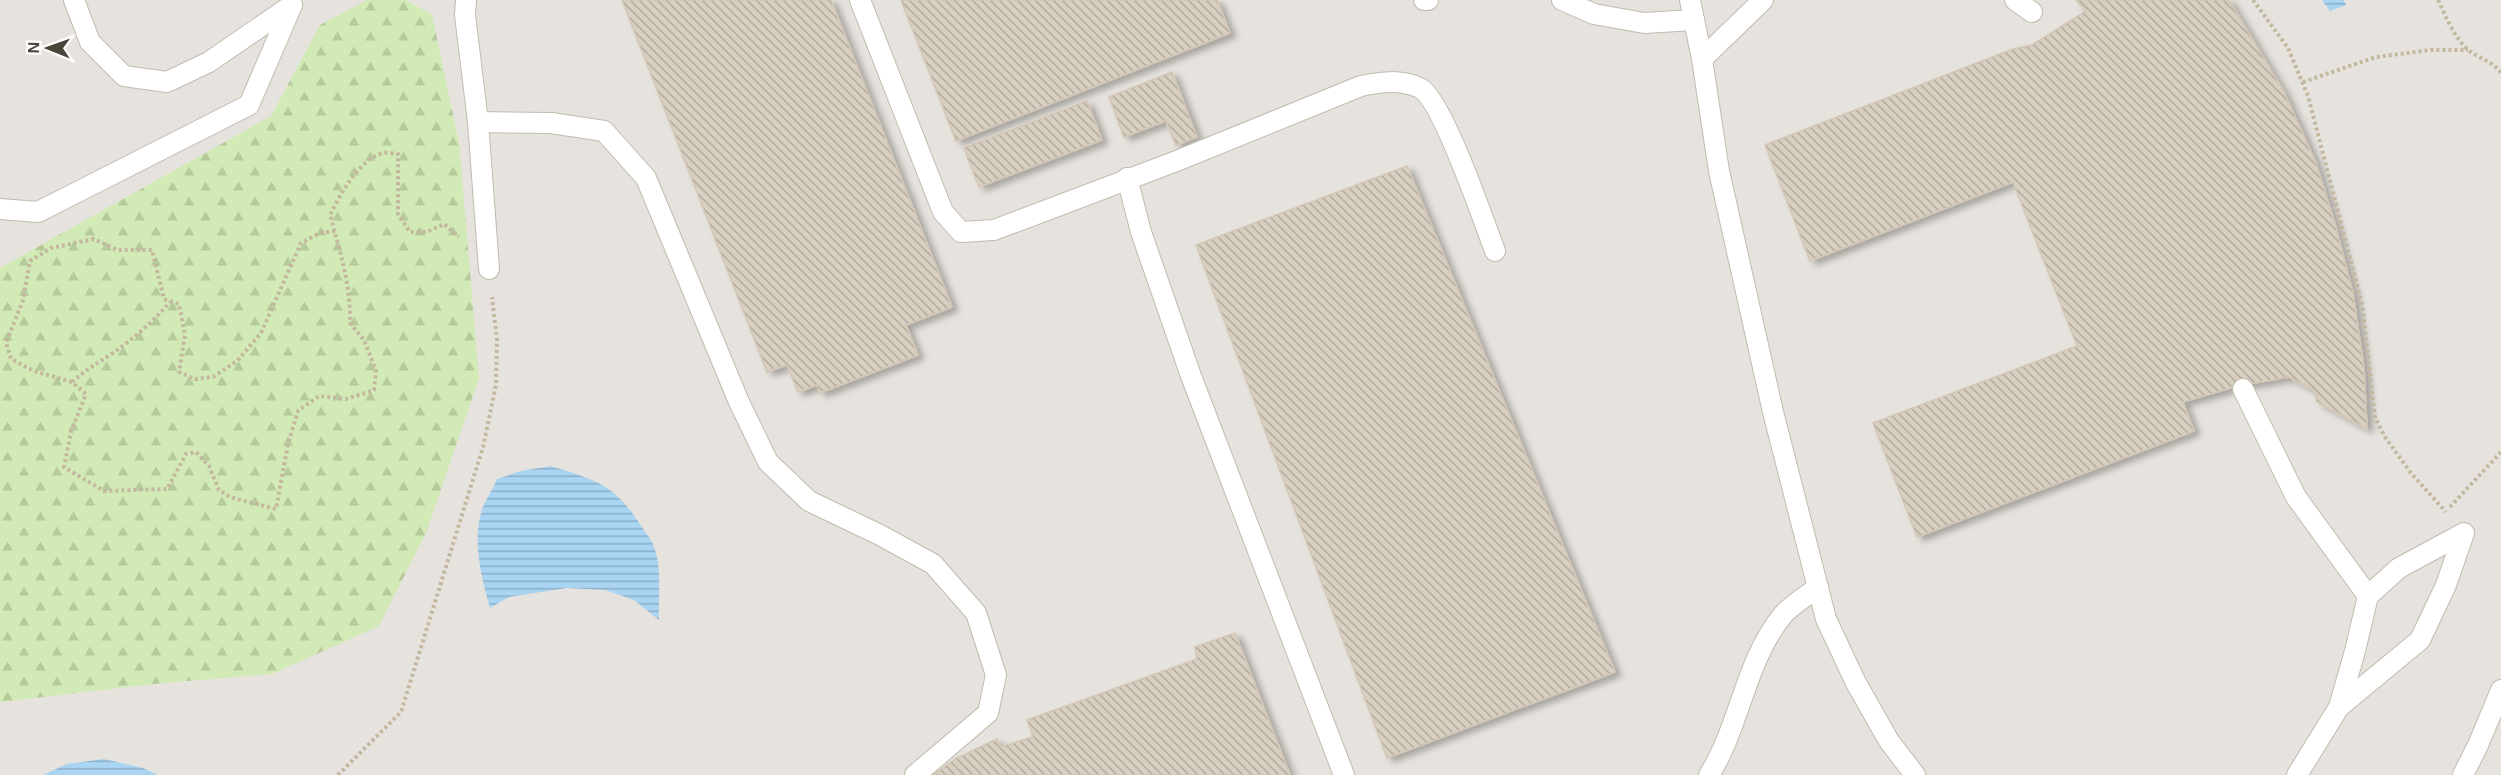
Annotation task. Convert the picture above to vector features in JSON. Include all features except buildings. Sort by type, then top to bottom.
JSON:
[{"type":"lane","points":[[74,0],[90,42],[124,76],[167,82],[209,62],[296,3]]},
{"type":"lane","points":[[466,0],[465,15],[478,122],[489,269]]},
{"type":"lane","points":[[860,0],[943,212],[961,232],[994,230],[1174,162],[1361,86],[1390,81],[1422,89],[1440,113],[1495,251]]},
{"type":"lane","points":[[1562,0],[1594,14],[1644,23],[1694,20]]},
{"type":"lane","points":[[1690,0],[1702,59],[1719,171],[1773,412],[1826,619],[1856,684],[1889,741],[1915,775]]},
{"type":"lane","points":[[1702,59],[1764,0]]},
{"type":"lane","points":[[2015,0],[2032,12]]},
{"type":"lane","points":[[0,209],[38,212],[249,105],[296,3]]},
{"type":"lane","points":[[478,122],[540,122],[604,131],[646,178],[739,402],[768,462],[809,501],[880,535],[933,564],[976,614],[996,675],[988,713],[915,775]]},
{"type":"lane","points":[[1127,178],[1141,232],[1191,376],[1344,775]]},
{"type":"lane","points":[[2243,389],[2295,496],[2367,596]]},
{"type":"lane","points":[[2297,775],[2339,707],[2355,651],[2367,596],[2399,568],[2464,533]]},
{"type":"lane","points":[[2339,707],[2420,640],[2446,585],[2464,533]]},
{"type":"lane","points":[[1709,775],[1728,737],[1760,652],[1783,615],[1818,587]]},
{"type":"lane","points":[[2463,775],[2501,690]]},
{"type":"path","points":[[2253,0],[2289,48],[2308,96],[2362,304],[2375,418],[2385,437],[2411,473],[2464,533]]},
{"type":"path","points":[[2438,0],[2455,34],[2468,50],[2497,68],[2501,73]]},
{"type":"path","points":[[2303,82],[2376,57],[2431,50],[2468,50]]},
{"type":"path","points":[[335,231],[320,233],[301,243],[261,333],[237,361],[213,377],[195,379],[179,372],[185,335],[179,304],[164,299],[152,250],[117,250],[94,239],[51,248],[30,261],[23,300],[6,343],[11,359],[34,371],[72,382],[86,394],[71,432],[64,467],[104,491],[167,489],[186,454],[196,452],[209,466],[219,490],[230,497],[276,509],[288,444],[298,411],[319,396],[346,399],[374,390],[376,370],[364,340],[350,323],[351,296],[335,231],[330,215],[338,198],[360,167],[384,153],[398,154],[398,214],[410,232],[427,232],[444,224],[464,241]]},
{"type":"path","points":[[338,775],[401,712],[483,447],[496,385],[497,340],[489,269]]},
{"type":"path","points":[[72,382],[87,368],[111,354],[155,320],[171,301]]},
{"type":"path","points":[[2446,512],[2501,452]]},
{"type":"shaded area","points":[[0,0],[2501,0],[2501,775],[0,775]]},
{"type":"green space","points":[[367,0],[406,0],[432,15],[459,143],[479,378],[426,533],[379,626],[272,674],[153,684],[0,702],[0,268],[271,116],[320,25]]},
{"type":"water","points":[[2322,0],[2344,0],[2346,5],[2330,11]]},
{"type":"water","points":[[551,466],[592,480],[613,492],[651,540],[657,558],[659,576],[659,620],[634,600],[605,590],[567,588],[509,597],[490,608],[481,571],[478,546],[482,509],[497,479],[521,471]]},
{"type":"water","points":[[104,759],[143,768],[158,775],[43,775],[67,764]]}]
